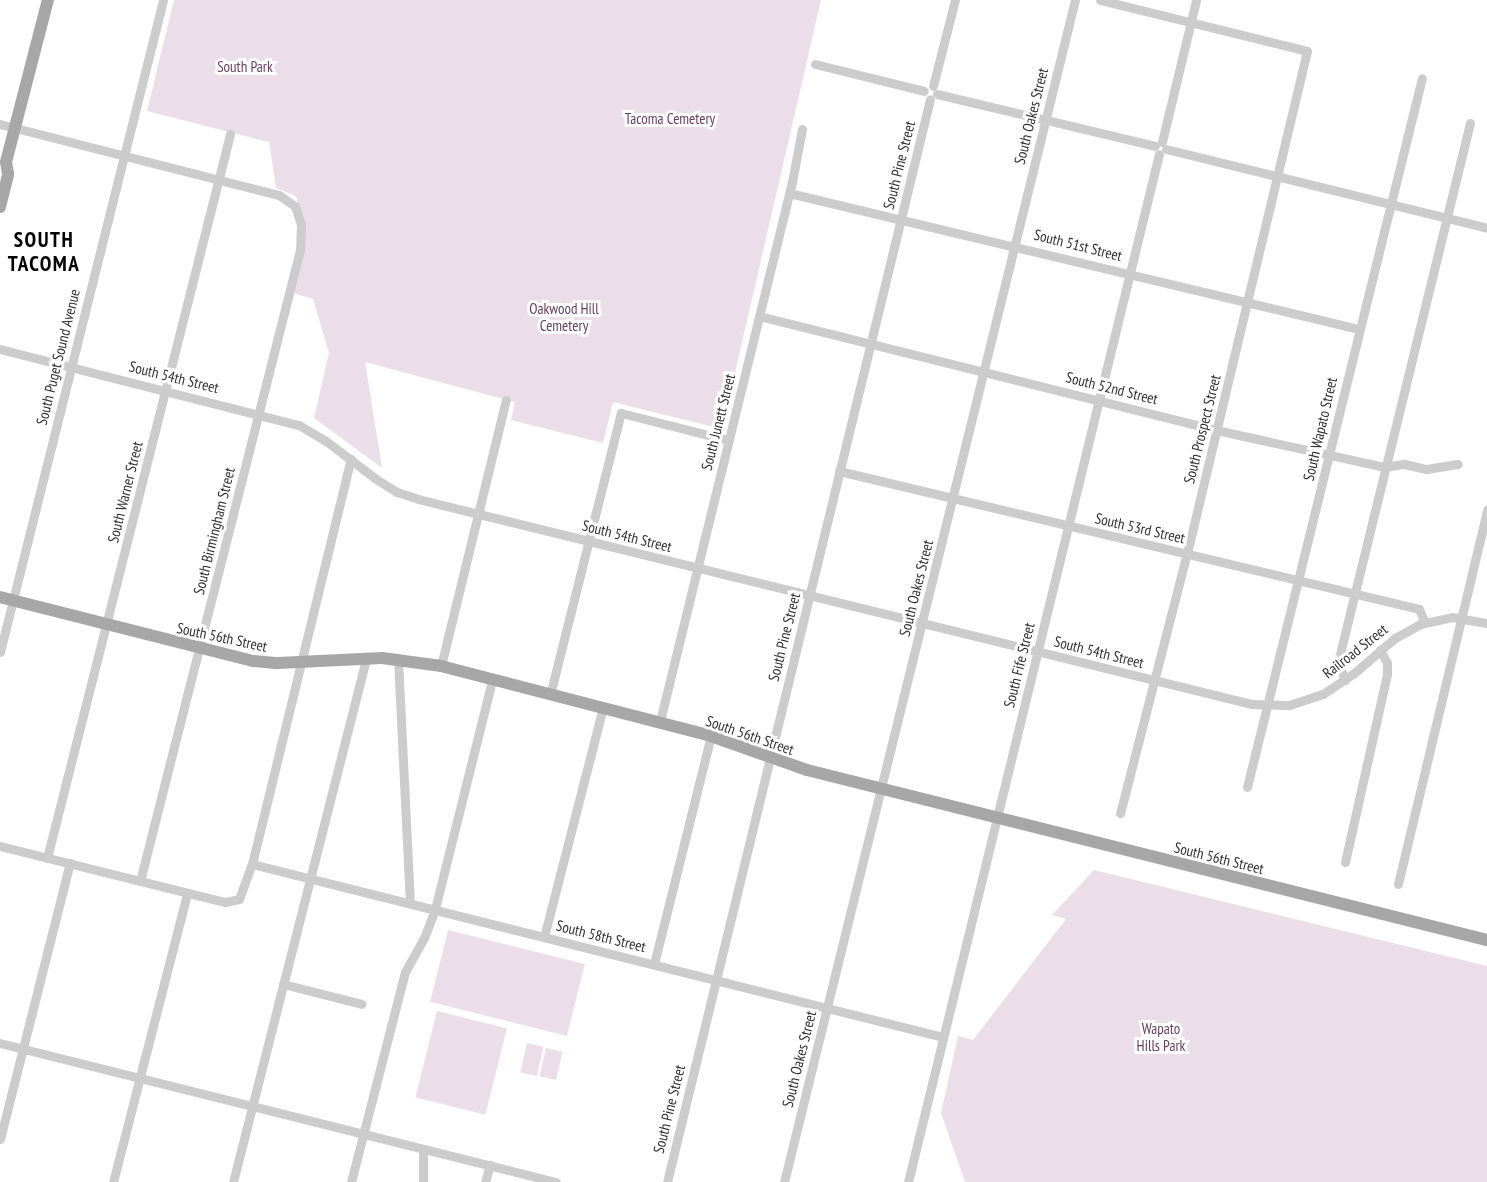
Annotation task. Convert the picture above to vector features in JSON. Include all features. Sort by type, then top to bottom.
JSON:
[{"type":"main road","points":[[0,207],[8,174],[3,166],[48,0]]},
{"type":"main road","name":"South 56th Street","points":[[0,597],[106,626],[266,663],[398,659],[441,666],[711,736],[770,758],[882,788],[1487,940]]},
{"type":"street","name":"South Puget Sound Avenue","points":[[0,652],[163,0]]},
{"type":"street","name":"South Pine Street","points":[[667,1182],[955,0]]},
{"type":"street","name":"South Oakes Street","points":[[784,1182],[1074,0]]},
{"type":"street","points":[[1100,0],[1191,22]]},
{"type":"street","name":"South Fife Street","points":[[908,1182],[1196,0]]},
{"type":"street","name":"South Prospect Street","points":[[1120,813],[1248,304],[1307,51],[1191,22]]},
{"type":"street","points":[[815,64],[1487,228]]},
{"type":"street","name":"South Wapato Street","points":[[1247,787],[1422,78]]},
{"type":"street","points":[[1345,680],[1338,662],[1470,123]]},
{"type":"street","points":[[0,124],[219,180]]},
{"type":"street","name":"South Junett Street","points":[[660,722],[789,193],[802,129]]},
{"type":"street","name":"South Warner Street","points":[[47,858],[231,134]]},
{"type":"street","name":"South Birmingham Street","points":[[140,881],[302,237],[297,211],[291,202],[279,195],[219,180]]},
{"type":"street","name":"South 51st Street","points":[[789,193],[1359,329]]},
{"type":"street","name":"South 52nd Street","points":[[759,316],[1216,430],[1384,467],[1404,464],[1426,469],[1458,464]]},
{"type":"street","name":"South 54th Street","points":[[0,349],[259,413],[306,428],[397,492],[809,597],[1154,681],[1267,706]]},
{"type":"street","points":[[441,666],[506,400]]},
{"type":"street","points":[[550,695],[621,413],[728,440]]},
{"type":"street","points":[[0,846],[225,902],[237,900],[244,889],[252,864],[351,459]]},
{"type":"street","name":"South 53rd Street","points":[[839,471],[1419,609],[1425,623]]},
{"type":"street","points":[[1398,884],[1487,509]]},
{"type":"street","points":[[1460,617],[1487,622]]},
{"type":"street","name":"Railroad Street","points":[[1267,706],[1289,705],[1313,698],[1345,680],[1405,631],[1425,623],[1460,617]]},
{"type":"street","points":[[1345,862],[1387,674],[1388,665],[1380,650]]},
{"type":"street","points":[[233,1182],[366,659]]},
{"type":"street","points":[[398,659],[410,903]]},
{"type":"street","points":[[351,1182],[405,972],[424,938],[435,909],[492,681]]},
{"type":"street","points":[[544,937],[603,708]]},
{"type":"street","points":[[654,964],[711,736]]},
{"type":"street","points":[[0,1139],[70,863]]},
{"type":"street","name":"South 58th Street","points":[[252,864],[943,1036]]},
{"type":"street","points":[[113,1182],[187,893]]},
{"type":"street","points":[[283,984],[362,1004]]},
{"type":"street","points":[[0,1043],[556,1182]]},
{"type":"street","points":[[423,1149],[423,1182]]},
{"type":"street","points":[[485,1182],[490,1165]]},
{"type":"green space","points":[[174,0],[821,0],[722,429],[613,402],[603,443],[511,420],[515,402],[365,362],[382,468],[314,418],[329,353],[313,299],[293,293],[305,242],[305,228],[296,196],[276,188],[269,142],[147,111]]},
{"type":"green space","name":"Wapato Hills Park","points":[[1094,870],[1487,966],[1487,1182],[965,1182],[941,1113],[958,1036],[973,1040],[1066,919],[1052,915]]},
{"type":"green space","points":[[448,930],[585,964],[567,1036],[430,1002]]},
{"type":"green space","points":[[437,1011],[507,1028],[485,1115],[415,1097]]},
{"type":"green space","points":[[527,1043],[544,1047],[537,1076],[520,1072]]},
{"type":"green space","points":[[546,1048],[563,1052],[556,1080],[539,1076]]},
{"type":"district","name":"SOUTH TACOMA","points":[[44,252]]},
{"type":"park label","name":"South Park","points":[[245,67]]},
{"type":"park label","name":"Tacoma Cemetery","points":[[670,119]]},
{"type":"park label","name":"Oakwood Hill Cemetery","points":[[564,316]]}]
